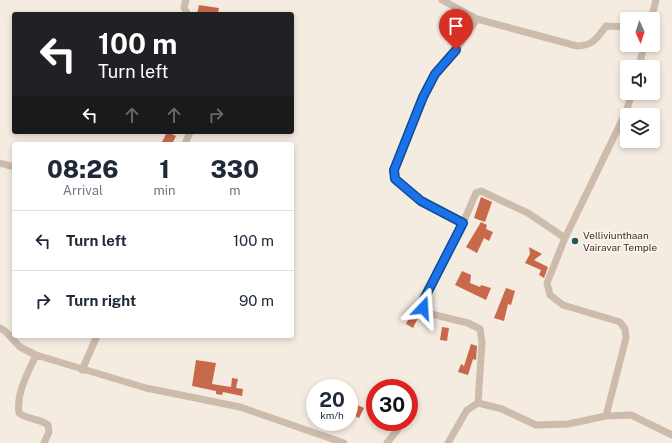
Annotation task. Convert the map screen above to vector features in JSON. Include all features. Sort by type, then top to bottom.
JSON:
[{"type":"street","points":[[186,0],[184,7],[186,12]]},
{"type":"street","points":[[442,0],[477,19],[577,46],[587,46],[596,39],[606,26],[620,26]]},
{"type":"street","points":[[653,12],[656,0]]},
{"type":"street","points":[[463,223],[421,201],[395,179],[394,170],[423,97],[435,74],[449,60],[477,19]]},
{"type":"street","points":[[606,416],[626,338],[625,329],[620,322],[563,305],[550,295],[547,283],[565,238],[626,112],[630,100]]},
{"type":"street","points":[[0,163],[12,166]]},
{"type":"street","points":[[478,403],[482,342],[480,329],[468,323],[427,312],[423,308],[422,303],[463,223],[476,193],[481,191],[528,213],[565,238]]},
{"type":"street","points":[[0,328],[5,331],[20,347],[36,355],[146,388],[240,407],[344,443]]},
{"type":"street","points":[[82,370],[96,338]]},
{"type":"street","points":[[36,355],[22,386],[18,413],[24,417],[42,420],[48,425],[49,432],[44,443]]},
{"type":"street","points":[[448,443],[467,410],[478,403],[502,409],[536,425],[568,424],[606,416],[631,415],[672,435]]},
{"type":"street","points":[[387,443],[396,431]]},
{"type":"building","points":[[199,5],[219,8],[218,12],[197,12]]},
{"type":"building","points":[[166,134],[176,136],[173,142],[162,142]]},
{"type":"building","points":[[481,197],[492,202],[485,222],[474,218]]},
{"type":"building","points":[[481,222],[487,225],[486,229],[493,232],[489,241],[484,238],[477,253],[466,247]]},
{"type":"building","points":[[529,247],[542,254],[534,260],[548,267],[544,278],[539,275],[541,270],[525,263],[530,254]]},
{"type":"building","points":[[462,271],[471,275],[470,283],[480,287],[481,285],[491,288],[486,300],[455,285]]},
{"type":"building","points":[[506,288],[515,291],[511,305],[508,304],[504,321],[494,318]]},
{"type":"building","points":[[411,314],[418,318],[413,328],[406,324]]},
{"type":"building","points":[[442,327],[449,328],[447,341],[440,340]]},
{"type":"building","points":[[471,344],[477,346],[476,360],[473,359],[468,375],[458,372],[461,364],[464,366]]},
{"type":"building","points":[[196,360],[216,363],[212,384],[231,387],[232,378],[238,379],[236,388],[243,389],[242,396],[223,392],[222,395],[216,394],[216,391],[192,386]]},
{"type":"building","points":[[358,405],[364,408],[358,418]]},
{"type":"place","name":"Velliviunthaan Vairavar Temple","points":[[575,241]]},
{"type":"route","points":[[423,308],[422,303],[463,223],[421,201],[395,179],[394,170],[423,97],[435,74],[449,60],[456,50]]}]
